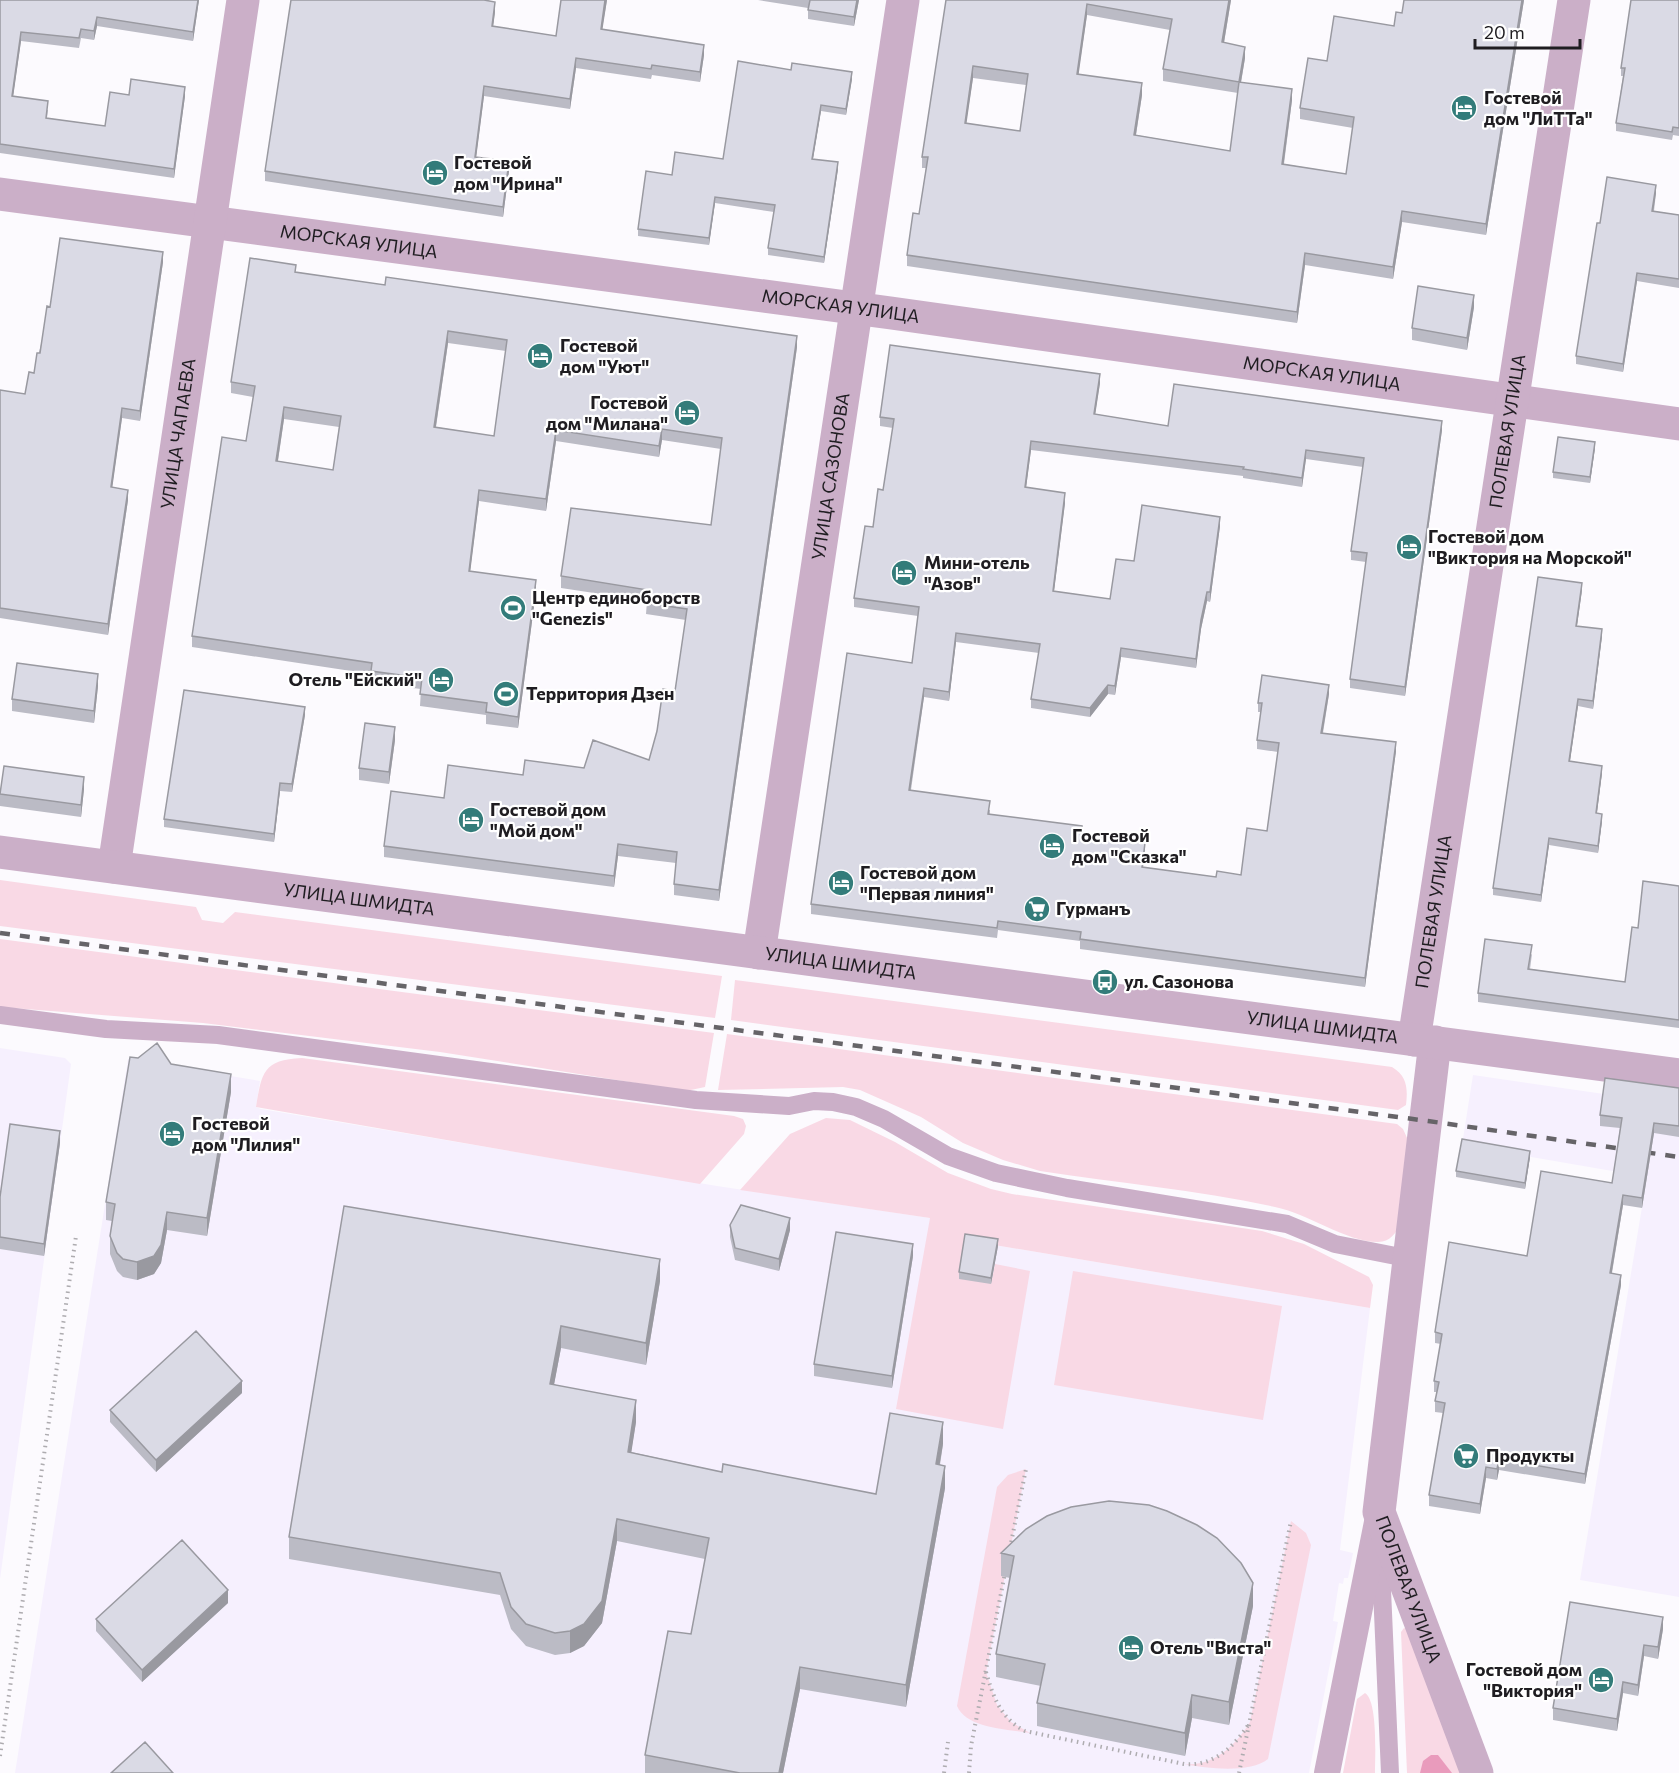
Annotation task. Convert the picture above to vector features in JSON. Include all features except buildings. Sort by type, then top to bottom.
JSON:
[{"type":"street","name":"УЛИЦА ЧАПАЕВА","points":[[114,867],[243,0]]},
{"type":"street","name":"УЛИЦА САЗОНОВА","points":[[759,953],[903,0]]},
{"type":"street","name":"ПОЛЕВАЯ УЛИЦА","points":[[1477,1773],[1379,1512],[1411,1259],[1425,1041],[1512,399],[1574,0]]},
{"type":"street","name":"МОРСКАЯ УЛИЦА","points":[[0,194],[856,308],[1679,424]]},
{"type":"street","name":"УЛИЦА ШМИДТА","points":[[0,852],[1679,1075]]},
{"type":"street","points":[[1327,1773],[1379,1512]]},
{"type":"lane","points":[[0,1015],[106,1029],[218,1035],[696,1100],[789,1106],[814,1101],[833,1102],[865,1111],[948,1156],[996,1173],[1067,1188],[1287,1224],[1335,1244],[1411,1259]]},
{"type":"lane","points":[[1379,1512],[1390,1773]]},
{"type":"path","points":[[0,1756],[76,1236]]},
{"type":"path","points":[[1008,1559],[1026,1469]]},
{"type":"path","points":[[1239,1773],[1291,1521]]},
{"type":"path","points":[[969,1773],[971,1746],[1006,1570]]},
{"type":"path","points":[[986,1672],[997,1705],[1011,1722],[1025,1731],[1184,1764],[1207,1761],[1227,1751],[1242,1736],[1250,1722]]},
{"type":"path","points":[[944,1773],[948,1742]]},
{"type":"shaded area","points":[[0,880],[196,907],[202,920],[223,923],[235,912],[722,976],[715,1018],[0,926]]},
{"type":"shaded area","points":[[0,939],[714,1033],[705,1087],[686,1091],[440,1052],[203,1023],[0,1007]]},
{"type":"shaded area","points":[[735,980],[1392,1067],[1404,1078],[1407,1093],[1406,1105],[1398,1110],[731,1020]]},
{"type":"shaded area","points":[[727,1034],[1397,1124],[1403,1129],[1408,1140],[1401,1223],[1389,1239],[1378,1242],[1366,1241],[1275,1207],[1187,1191],[1040,1171],[1003,1160],[963,1143],[921,1117],[860,1090],[843,1087],[718,1090]]},
{"type":"shaded area","points":[[0,1048],[65,1058],[71,1064],[0,1579]]},
{"type":"shaded area","points":[[302,1058],[734,1116],[743,1119],[746,1126],[744,1134],[700,1184],[256,1107],[260,1085],[267,1070],[279,1062]]},
{"type":"shaded area","points":[[128,1059],[260,1081],[256,1107],[261,1109],[717,1186],[930,1218],[929,1234],[1370,1308],[1340,1550],[1353,1553],[1348,1578],[1344,1578],[1343,1584],[1339,1583],[1333,1621],[1338,1622],[1309,1773],[15,1773]]},
{"type":"shaded area","points":[[1473,1075],[1604,1094],[1679,1099],[1679,1597],[1580,1580],[1647,1177],[1462,1145]]},
{"type":"shaded area","points":[[826,1118],[850,1120],[895,1142],[948,1173],[991,1189],[1262,1231],[1304,1244],[1369,1277],[1373,1285],[1370,1308],[965,1240],[991,1284],[995,1264],[1030,1271],[1003,1429],[896,1409],[930,1218],[740,1190],[790,1134]]},
{"type":"shaded area","points":[[1073,1271],[1282,1306],[1263,1420],[1054,1385]]},
{"type":"shaded area","points":[[1026,1469],[986,1672],[997,1705],[1011,1722],[1030,1733],[979,1724],[962,1714],[957,1706],[997,1487],[1008,1475]]},
{"type":"shaded area","points":[[1291,1521],[1306,1533],[1311,1545],[1268,1759],[1241,1768],[1184,1764],[1205,1762],[1223,1753],[1238,1739],[1250,1722]]},
{"type":"shaded area","points":[[1404,1628],[1408,1630],[1463,1773],[1407,1773],[1401,1632]]},
{"type":"shaded area","points":[[1365,1693],[1369,1698],[1374,1718],[1375,1773],[1343,1773],[1357,1699]]},
{"type":"shaded area","points":[[1431,1755],[1438,1755],[1452,1773],[1420,1773],[1423,1761]]},
{"type":"railway","points":[[0,933],[1428,1121],[1679,1157]]},
{"type":"place","name":"Гостевой дом \"ЛиТТа\"","points":[[1464,108]]},
{"type":"place","name":"Гостевой дом \"Ирина\"","points":[[435,173]]},
{"type":"place","name":"Гостевой дом \"Уют\"","points":[[540,356]]},
{"type":"place","name":"Гостевой дом \"Милана\"","points":[[687,413]]},
{"type":"place","name":"Гостевой дом \"Виктория на Морской\"","points":[[1409,547]]},
{"type":"place","name":"Мини-отель \"Азов\"","points":[[904,573]]},
{"type":"place","name":"Центр единоборств \"Genezis\"","points":[[513,608]]},
{"type":"place","name":"Отель \"Ейский\"","points":[[441,680]]},
{"type":"place","name":"Территория Дзен","points":[[506,694]]},
{"type":"place","name":"Гостевой дом \"Мой дом\"","points":[[471,820]]},
{"type":"place","name":"Гостевой дом \"Сказка\"","points":[[1052,846]]},
{"type":"place","name":"Гостевой дом \"Первая линия\"","points":[[841,883]]},
{"type":"place","name":"Гурманъ","points":[[1037,909]]},
{"type":"place","name":"ул. Сазонова","points":[[1105,982]]},
{"type":"place","name":"Гостевой дом \"Лилия\"","points":[[172,1134]]},
{"type":"place","name":"Продукты","points":[[1466,1456]]},
{"type":"place","name":"Отель \"Виста\"","points":[[1131,1648]]},
{"type":"place","name":"Гостевой дом \"Виктория\"","points":[[1601,1680]]}]
